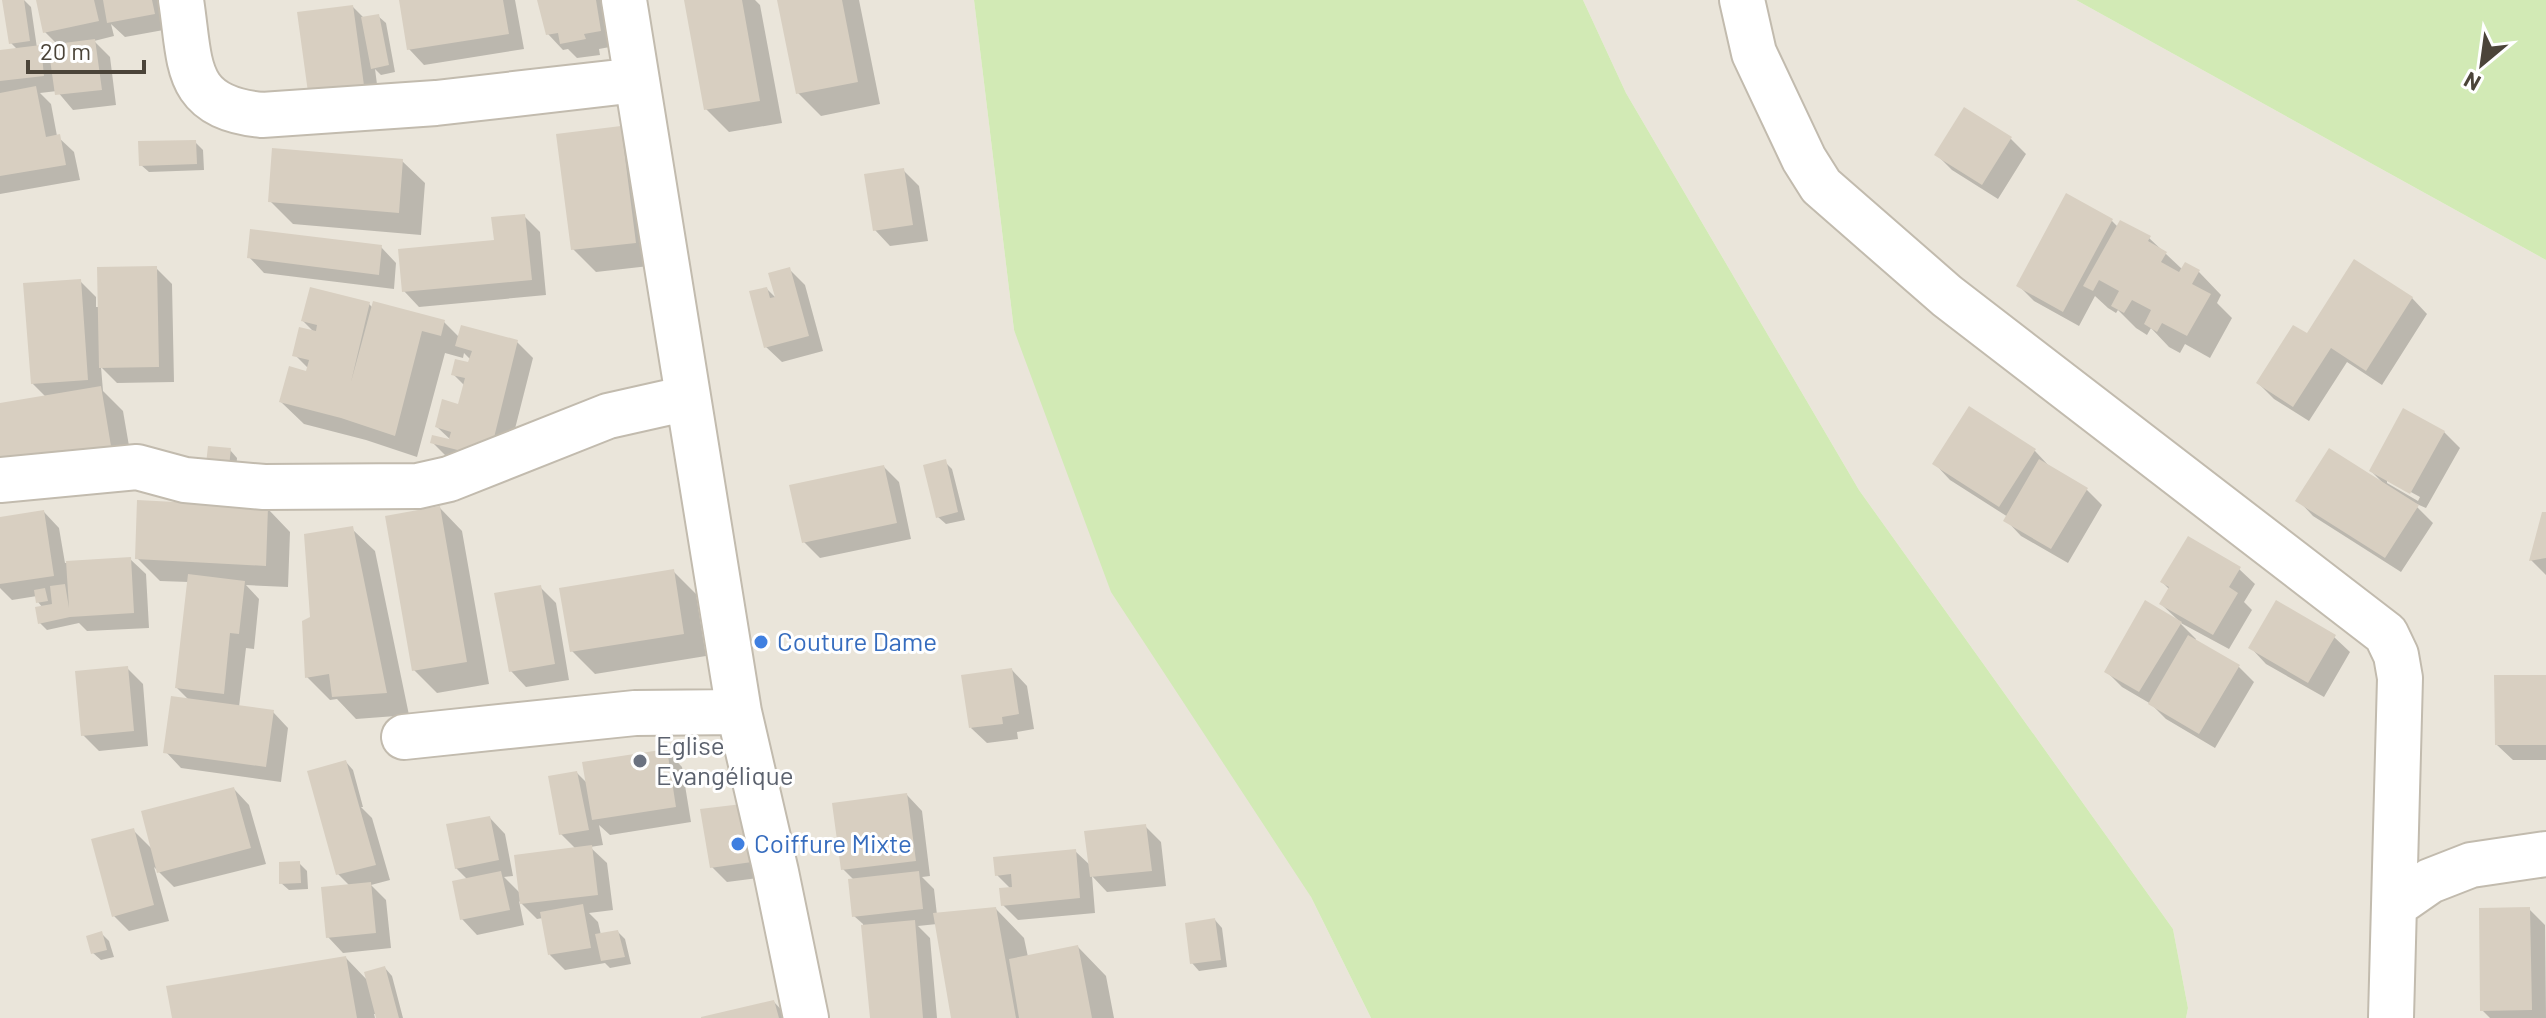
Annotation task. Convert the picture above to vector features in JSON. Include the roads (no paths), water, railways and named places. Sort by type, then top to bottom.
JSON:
[{"type":"street","points":[[181,0],[196,82],[209,99],[238,112],[262,115],[436,103],[637,80]]},
{"type":"street","points":[[624,0],[739,712],[806,1018]]},
{"type":"street","points":[[1742,0],[1754,53],[1804,159],[1821,186],[1947,296],[2386,634],[2396,655],[2400,678],[2391,1018]]},
{"type":"street","points":[[0,480],[137,467],[185,480],[264,487],[418,486],[449,479],[608,416],[688,398]]},
{"type":"street","points":[[404,737],[635,713],[739,712]]},
{"type":"street","points":[[2394,906],[2430,881],[2471,865],[2546,854]]},
{"type":"place","name":"Couture Dame","points":[[761,642]]},
{"type":"place","name":"Eglise Evangélique","points":[[640,761]]},
{"type":"place","name":"Coiffure Mixte","points":[[738,844]]}]
